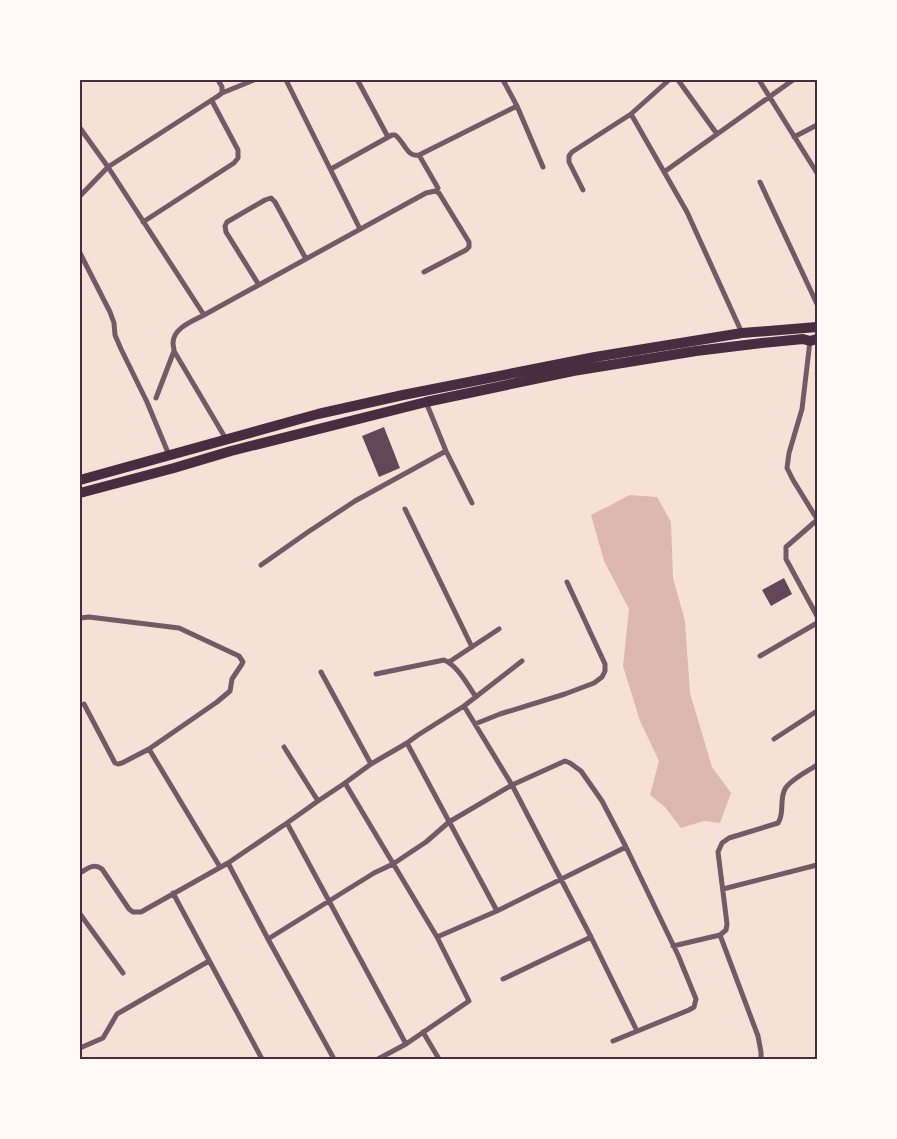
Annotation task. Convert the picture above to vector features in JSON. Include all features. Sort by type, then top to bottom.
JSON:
[{"type":"main road","points":[[80,480],[318,414],[412,393],[595,357],[742,333],[817,327]]},
{"type":"main road","points":[[756,332],[757,344]]},
{"type":"main road","points":[[80,493],[231,451],[426,402],[573,371],[696,351],[803,339],[814,340]]},
{"type":"street","points":[[218,80],[222,87],[222,93]]},
{"type":"street","points":[[80,196],[108,167],[222,93],[254,80]]},
{"type":"street","points":[[286,80],[360,229]]},
{"type":"street","points":[[504,80],[543,167]]},
{"type":"street","points":[[583,190],[569,162],[569,156],[572,152],[631,114],[669,80]]},
{"type":"street","points":[[678,80],[717,134]]},
{"type":"street","points":[[759,80],[817,173]]},
{"type":"street","points":[[664,172],[793,80]]},
{"type":"street","points":[[358,82],[388,137]]},
{"type":"street","points":[[143,222],[234,163],[238,158],[238,150],[212,101]]},
{"type":"street","points":[[331,169],[395,134],[411,155],[419,156],[517,106]]},
{"type":"street","points":[[631,114],[687,212],[742,333]]},
{"type":"street","points":[[794,136],[817,125]]},
{"type":"street","points":[[80,128],[108,167],[204,315]]},
{"type":"street","points":[[419,156],[438,188]]},
{"type":"street","points":[[760,182],[817,304]]},
{"type":"street","points":[[231,451],[174,351],[174,336],[178,330],[426,193],[435,191],[439,193],[469,242],[469,247],[424,272]]},
{"type":"street","points":[[259,285],[226,232],[225,226],[227,222],[265,200],[271,198],[275,202],[306,259]]},
{"type":"street","points":[[80,254],[110,312],[120,349],[147,402],[169,455]]},
{"type":"street","points":[[814,340],[802,409],[789,453],[787,468],[817,519],[786,547],[785,553],[786,559],[817,616]]},
{"type":"street","points":[[156,398],[174,351]]},
{"type":"street","points":[[426,402],[446,451],[472,502]]},
{"type":"street","points":[[262,565],[355,501],[446,451]]},
{"type":"street","points":[[405,509],[472,647]]},
{"type":"street","points":[[476,724],[500,714],[565,694],[594,683],[602,677],[605,671],[605,664],[567,582]]},
{"type":"street","points":[[80,618],[89,617],[179,628],[239,656],[243,662],[232,679],[230,691],[217,702],[149,748],[122,763],[115,763],[84,704]]},
{"type":"street","points":[[760,656],[817,623]]},
{"type":"street","points":[[449,662],[499,629]]},
{"type":"street","points":[[376,674],[444,660],[454,666],[476,697]]},
{"type":"street","points":[[80,873],[94,865],[99,866],[129,909],[133,912],[140,912],[228,863],[370,764],[407,743],[418,734],[464,706],[522,661]]},
{"type":"street","points":[[321,672],[370,764]]},
{"type":"street","points":[[464,706],[512,785],[591,937],[637,1031]]},
{"type":"street","points":[[774,739],[817,711]]},
{"type":"street","points":[[407,743],[497,911]]},
{"type":"street","points":[[284,747],[318,801]]},
{"type":"street","points":[[149,748],[220,867]]},
{"type":"street","points":[[268,939],[374,873],[393,864],[426,842],[449,822],[512,785],[565,761],[581,771],[602,801],[626,847],[696,999],[696,1004],[689,1010],[613,1041]]},
{"type":"street","points":[[673,946],[720,935],[726,930],[727,924],[718,852],[722,843],[729,838],[778,823],[782,818],[785,789],[817,765]]},
{"type":"street","points":[[345,783],[437,937],[469,1001],[406,1044],[378,1059]]},
{"type":"street","points":[[287,823],[406,1044]]},
{"type":"street","points":[[437,937],[497,911],[626,847]]},
{"type":"street","points":[[228,863],[334,1059]]},
{"type":"street","points":[[723,889],[816,866],[817,873]]},
{"type":"street","points":[[173,893],[262,1059]]},
{"type":"street","points":[[80,914],[123,973]]},
{"type":"street","points":[[720,935],[758,1036],[761,1059]]},
{"type":"street","points":[[503,979],[591,937]]},
{"type":"street","points":[[80,1048],[103,1038],[117,1014],[209,960]]},
{"type":"street","points":[[423,1032],[439,1059]]},
{"type":"shaded area","points":[[630,495],[657,497],[671,522],[673,578],[685,621],[690,693],[712,767],[731,793],[720,823],[704,821],[681,828],[665,807],[650,795],[659,761],[640,721],[623,666],[629,609],[604,561],[591,515]]},
{"type":"building","points":[[384,427],[400,468],[379,477],[362,436]]},
{"type":"building","points":[[784,578],[792,594],[771,606],[762,590]]}]
